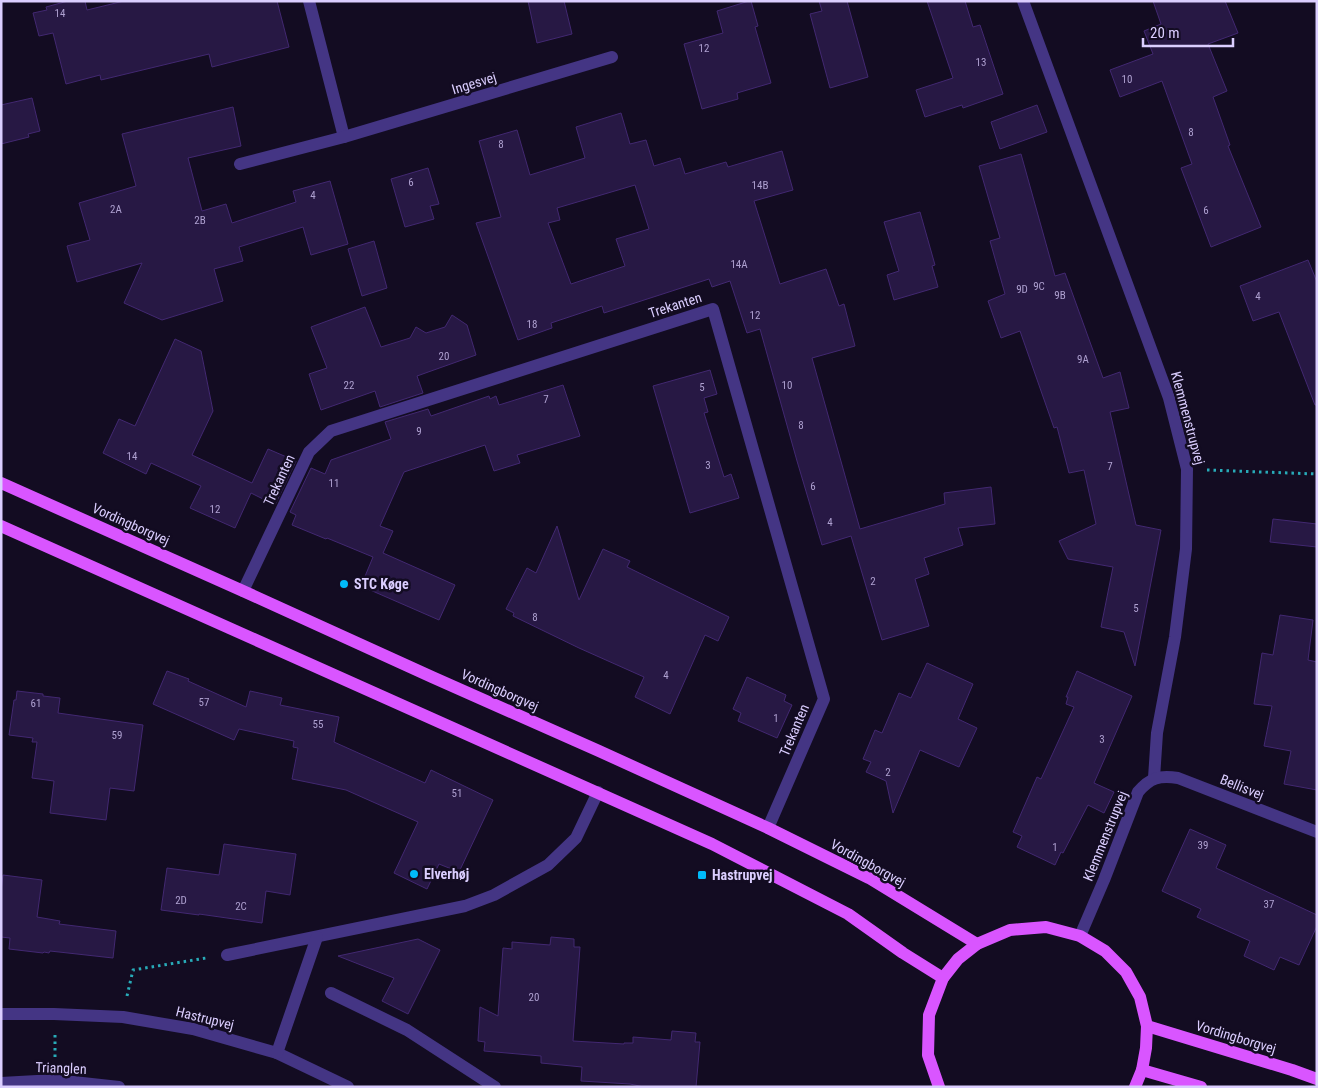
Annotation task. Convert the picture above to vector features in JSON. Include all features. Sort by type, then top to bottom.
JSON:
[{"type":"main road","name":"Vordingborgvej","points":[[1,483],[243,590],[768,828],[869,878],[977,944]]},
{"type":"main road","points":[[1,526],[712,844],[848,914],[903,953],[943,978]]},
{"type":"main road","points":[[939,1087],[928,1054],[929,1015],[943,978],[958,959],[977,944],[1010,930],[1046,927],[1080,936],[1105,951],[1126,972],[1140,997],[1147,1026],[1146,1048],[1142,1070],[1135,1087]]},
{"type":"main road","name":"Vordingborgvej","points":[[1147,1026],[1317,1079]]},
{"type":"main road","points":[[1142,1070],[1202,1087]]},
{"type":"street","points":[[309,1],[344,137]]},
{"type":"street","name":"Klemmenstrupvej","points":[[1023,1],[1170,398],[1187,469],[1186,548],[1174,637],[1157,733],[1154,778],[1138,792],[1080,936]]},
{"type":"street","name":"Ingesvej","points":[[240,164],[344,137],[612,58]]},
{"type":"street","name":"Trekanten","points":[[243,590],[309,452],[331,431],[712,309],[824,699],[768,828]]},
{"type":"street","name":"Bellisvej","points":[[1154,778],[1166,776],[1178,778],[1317,832]]},
{"type":"street","points":[[227,955],[465,906],[494,895],[548,865],[576,838],[598,792]]},
{"type":"street","points":[[277,1053],[317,937]]},
{"type":"street","points":[[331,993],[407,1030],[495,1087]]},
{"type":"street","name":"Hastrupvej","points":[[1,1014],[123,1017],[192,1028],[277,1053],[348,1087]]},
{"type":"street","name":"Trianglen","points":[[1,1083],[55,1080],[118,1087]]},
{"type":"path","points":[[1187,469],[1317,474]]},
{"type":"path","points":[[123,1017],[133,970],[227,955]]},
{"type":"path","points":[[54,1014],[55,1080]]},
{"type":"building","points":[[68,1],[85,1],[87,10],[124,1],[277,1],[289,47],[212,67],[209,54],[101,80],[100,75],[66,84],[53,33],[39,36],[33,13],[47,10],[46,7]]},
{"type":"building","points":[[528,1],[564,1],[572,34],[537,43]]},
{"type":"building","points":[[751,1],[758,26],[755,27],[771,83],[737,93],[738,99],[702,109],[684,44],[723,33],[717,11]]},
{"type":"building","points":[[819,1],[847,1],[868,77],[830,88],[810,14],[822,11]]},
{"type":"building","points":[[927,1],[965,1],[973,27],[980,25],[1003,94],[963,108],[962,105],[925,117],[916,90],[953,78]]},
{"type":"building","points":[[1153,1],[1225,1],[1238,33],[1208,44],[1227,91],[1213,97],[1230,145],[1228,146],[1261,227],[1211,247],[1181,168],[1192,164],[1162,81],[1120,97],[1110,70],[1153,54],[1144,31],[1161,24]]},
{"type":"building","points":[[32,98],[40,131],[28,134],[29,137],[1,144],[1,105]]},
{"type":"building","points":[[1037,105],[1047,132],[1000,149],[991,122]]},
{"type":"building","points":[[233,107],[241,146],[188,158],[202,211],[226,204],[232,223],[296,202],[293,191],[330,181],[348,244],[311,255],[303,227],[239,247],[243,261],[214,269],[223,301],[162,320],[124,303],[142,263],[77,282],[67,246],[90,240],[79,203],[136,186],[122,134]]},
{"type":"building","points":[[621,113],[630,144],[646,140],[654,166],[680,158],[685,174],[726,162],[728,167],[782,151],[793,190],[754,201],[780,284],[826,269],[839,306],[844,304],[855,346],[812,358],[860,529],[945,504],[944,493],[991,487],[995,524],[958,528],[963,545],[924,558],[929,574],[915,579],[929,626],[882,640],[851,536],[822,545],[760,329],[747,333],[730,281],[712,287],[709,279],[604,313],[602,306],[551,323],[552,328],[518,340],[476,223],[501,217],[479,141],[517,130],[530,175],[585,158],[576,127]],"holes":[[[635,185],[649,229],[616,239],[625,266],[571,284],[548,223],[560,220],[557,208]]]},
{"type":"building","points":[[1021,154],[1055,276],[1065,273],[1103,378],[1120,372],[1129,408],[1110,412],[1136,525],[1161,530],[1135,666],[1124,632],[1101,627],[1113,567],[1068,559],[1059,541],[1096,524],[1084,470],[1069,473],[1057,427],[1054,428],[1020,331],[1001,338],[988,301],[1005,294],[990,241],[1000,238],[979,166]]},
{"type":"building","points":[[428,168],[439,204],[430,206],[434,219],[405,227],[391,179]]},
{"type":"building","points":[[920,212],[935,265],[932,266],[938,287],[894,300],[887,275],[899,271],[884,222]]},
{"type":"building","points":[[374,241],[387,288],[362,296],[348,249]]},
{"type":"building","points":[[1308,260],[1317,282],[1317,405],[1315,405],[1279,312],[1253,321],[1240,286]]},
{"type":"building","points":[[365,307],[381,347],[410,338],[416,327],[426,333],[445,327],[452,315],[467,325],[476,355],[417,376],[423,393],[380,407],[375,391],[321,410],[309,374],[327,368],[311,327]]},
{"type":"building","points":[[175,339],[201,351],[213,411],[192,455],[252,483],[268,449],[296,461],[275,505],[251,493],[235,528],[190,508],[201,486],[151,463],[146,474],[103,453],[119,419],[135,426]]},
{"type":"building","points":[[710,370],[717,394],[704,398],[708,412],[704,413],[724,477],[731,474],[739,498],[690,513],[653,386]]},
{"type":"building","points":[[563,385],[580,436],[517,455],[520,463],[494,471],[485,445],[404,472],[380,526],[393,531],[383,553],[455,585],[439,620],[361,586],[373,557],[292,525],[296,515],[290,512],[311,468],[325,474],[331,460],[391,439],[385,422],[428,409],[431,416],[489,396],[490,399],[496,396],[499,405]]},
{"type":"building","points":[[1273,519],[1317,524],[1317,547],[1270,542]]},
{"type":"building","points":[[557,526],[579,600],[603,549],[630,561],[627,567],[729,617],[718,641],[705,635],[670,714],[635,697],[644,677],[513,616],[514,613],[506,609],[527,568],[536,573]]},
{"type":"building","points":[[1280,615],[1313,620],[1308,660],[1317,662],[1317,790],[1284,784],[1291,751],[1264,746],[1272,706],[1254,704],[1262,653],[1273,655]]},
{"type":"building","points":[[927,663],[973,684],[958,719],[977,728],[959,767],[920,750],[893,813],[886,781],[866,772],[871,762],[863,759],[875,730],[882,733],[899,693],[911,698]]},
{"type":"building","points":[[167,671],[189,679],[188,681],[246,707],[250,691],[282,698],[280,705],[339,717],[334,742],[425,783],[431,770],[493,800],[459,872],[439,864],[427,889],[394,873],[418,822],[346,790],[292,779],[298,748],[293,747],[294,741],[239,729],[234,740],[153,704]]},
{"type":"building","points":[[1077,671],[1132,696],[1094,783],[1114,792],[1104,813],[1088,805],[1055,865],[1017,847],[1022,836],[1013,832],[1037,777],[1041,779],[1074,707],[1066,704],[1068,697],[1066,697]]},
{"type":"building","points":[[747,677],[786,695],[784,701],[792,705],[777,738],[738,721],[741,713],[733,709]]},
{"type":"building","points":[[17,691],[60,698],[58,713],[143,725],[134,791],[110,788],[106,820],[50,813],[54,781],[32,778],[37,742],[32,742],[33,738],[9,735]]},
{"type":"building","points":[[1190,829],[1226,845],[1216,868],[1317,915],[1317,926],[1299,965],[1280,957],[1274,970],[1244,956],[1250,941],[1197,917],[1201,909],[1162,891]]},
{"type":"building","points":[[224,844],[296,854],[290,895],[266,891],[262,923],[161,910],[167,868],[219,875]]},
{"type":"building","points":[[3,875],[42,880],[37,917],[60,921],[59,924],[116,931],[113,958],[50,951],[49,953],[43,953],[9,949],[10,938],[1,937]]},
{"type":"building","points":[[551,937],[574,939],[574,947],[580,947],[573,1041],[624,1044],[633,1043],[633,1037],[671,1040],[672,1031],[696,1033],[695,1042],[700,1042],[696,1087],[644,1087],[630,1084],[581,1081],[582,1067],[541,1063],[541,1056],[484,1051],[485,1042],[478,1041],[480,1007],[498,1016],[503,948],[512,949],[512,942],[550,945]]},
{"type":"building","points":[[418,939],[440,950],[408,1014],[382,1001],[394,978],[338,956]]},
{"type":"place","name":"STC Køge","points":[[344,584]]},
{"type":"place","name":"Elverhøj","points":[[414,874]]},
{"type":"place","name":"Hastrupvej","points":[[702,875]]}]
